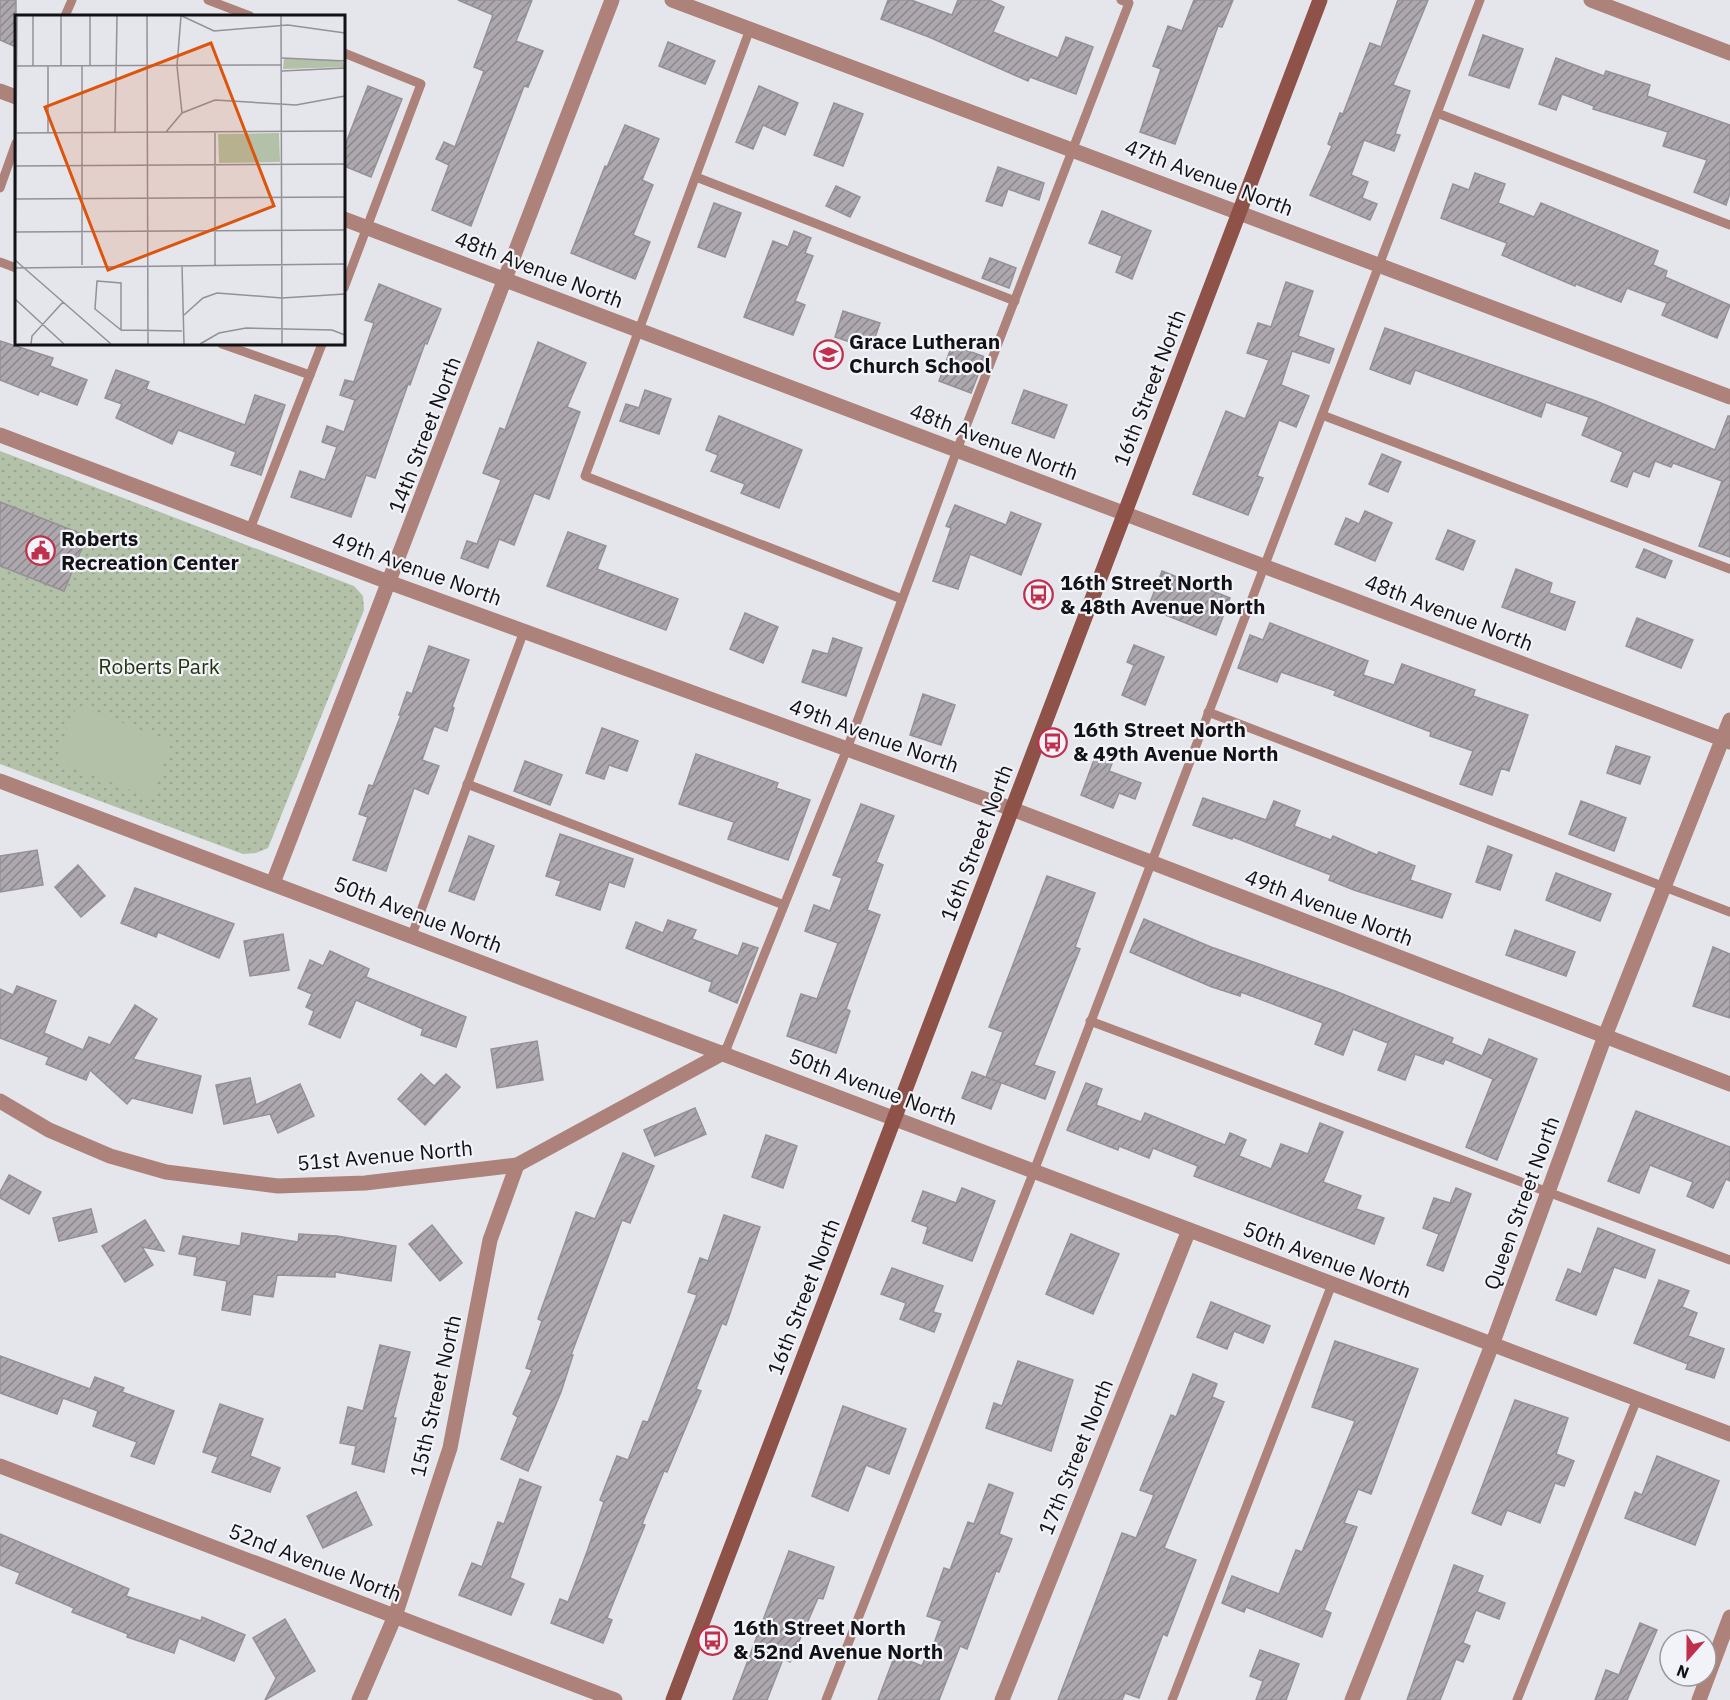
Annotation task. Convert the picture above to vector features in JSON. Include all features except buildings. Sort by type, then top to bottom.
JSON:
[{"type":"street","name":"14th Street North","points":[[273,883],[391,583],[612,0]]},
{"type":"street","name":"47th Avenue North","points":[[672,0],[1730,397]]},
{"type":"street","name":"16th Street North","points":[[673,1700],[1320,0]]},
{"type":"street","points":[[1591,0],[1730,53]]},
{"type":"street","points":[[0,91],[15,97]]},
{"type":"street","name":"48th Avenue North","points":[[345,219],[1726,741]]},
{"type":"street","name":"49th Avenue North","points":[[0,435],[391,583],[1012,809],[1730,1084]]},
{"type":"street","name":"Queen Street North","points":[[1352,1700],[1492,1345],[1605,1036],[1664,887],[1726,741],[1730,720]]},
{"type":"street","name":"50th Avenue North","points":[[0,781],[1730,1434]]},
{"type":"street","name":"51st Avenue North","points":[[0,1101],[49,1130],[110,1156],[166,1172],[278,1186],[365,1183],[517,1165],[725,1053]]},
{"type":"street","name":"15th Street North","points":[[359,1700],[395,1616],[450,1448],[490,1240],[517,1165]]},
{"type":"street","name":"17th Street North","points":[[1002,1700],[1189,1230]]},
{"type":"street","name":"52nd Avenue North","points":[[0,1466],[615,1700]]},
{"type":"street","points":[[1699,1700],[1730,1617]]},
{"type":"lane","points":[[65,15],[72,0]]},
{"type":"lane","points":[[208,0],[247,15]]},
{"type":"lane","points":[[725,1053],[847,749],[957,450],[1074,150],[1129,3],[1121,0]]},
{"type":"lane","points":[[826,1700],[1034,1171],[1480,0]]},
{"type":"lane","points":[[750,29],[585,476],[902,599]]},
{"type":"lane","points":[[345,53],[421,84],[345,285]]},
{"type":"lane","points":[[1437,113],[1730,225]]},
{"type":"lane","points":[[0,188],[15,146]]},
{"type":"lane","points":[[696,177],[1015,301]]},
{"type":"lane","points":[[0,262],[15,268]]},
{"type":"lane","points":[[225,345],[310,375]]},
{"type":"lane","points":[[250,529],[322,345]]},
{"type":"lane","points":[[1322,415],[1730,569]]},
{"type":"lane","points":[[412,935],[524,631]]},
{"type":"lane","points":[[1208,712],[1730,912]]},
{"type":"lane","points":[[467,784],[784,905]]},
{"type":"lane","points":[[1090,1021],[1730,1260]]},
{"type":"lane","points":[[1172,1700],[1332,1284]]},
{"type":"lane","points":[[1517,1700],[1637,1399]]},
{"type":"green space","name":"Roberts Park","points":[[0,451],[354,586],[363,596],[364,610],[268,848],[256,853],[243,854],[0,764]]},
{"type":"green space","points":[[77,705],[172,742],[151,798],[56,761]]},
{"type":"place","name":"Grace Lutheran Church School","points":[[828,354]]},
{"type":"place","name":"Roberts Recreation Center","points":[[40,551]]},
{"type":"place","name":"16th Street North & 48th Avenue North","points":[[1039,595]]},
{"type":"place","name":"16th Street North & 49th Avenue North","points":[[1052,742]]},
{"type":"place","name":"16th Street North & 52nd Avenue North","points":[[712,1640]]}]
